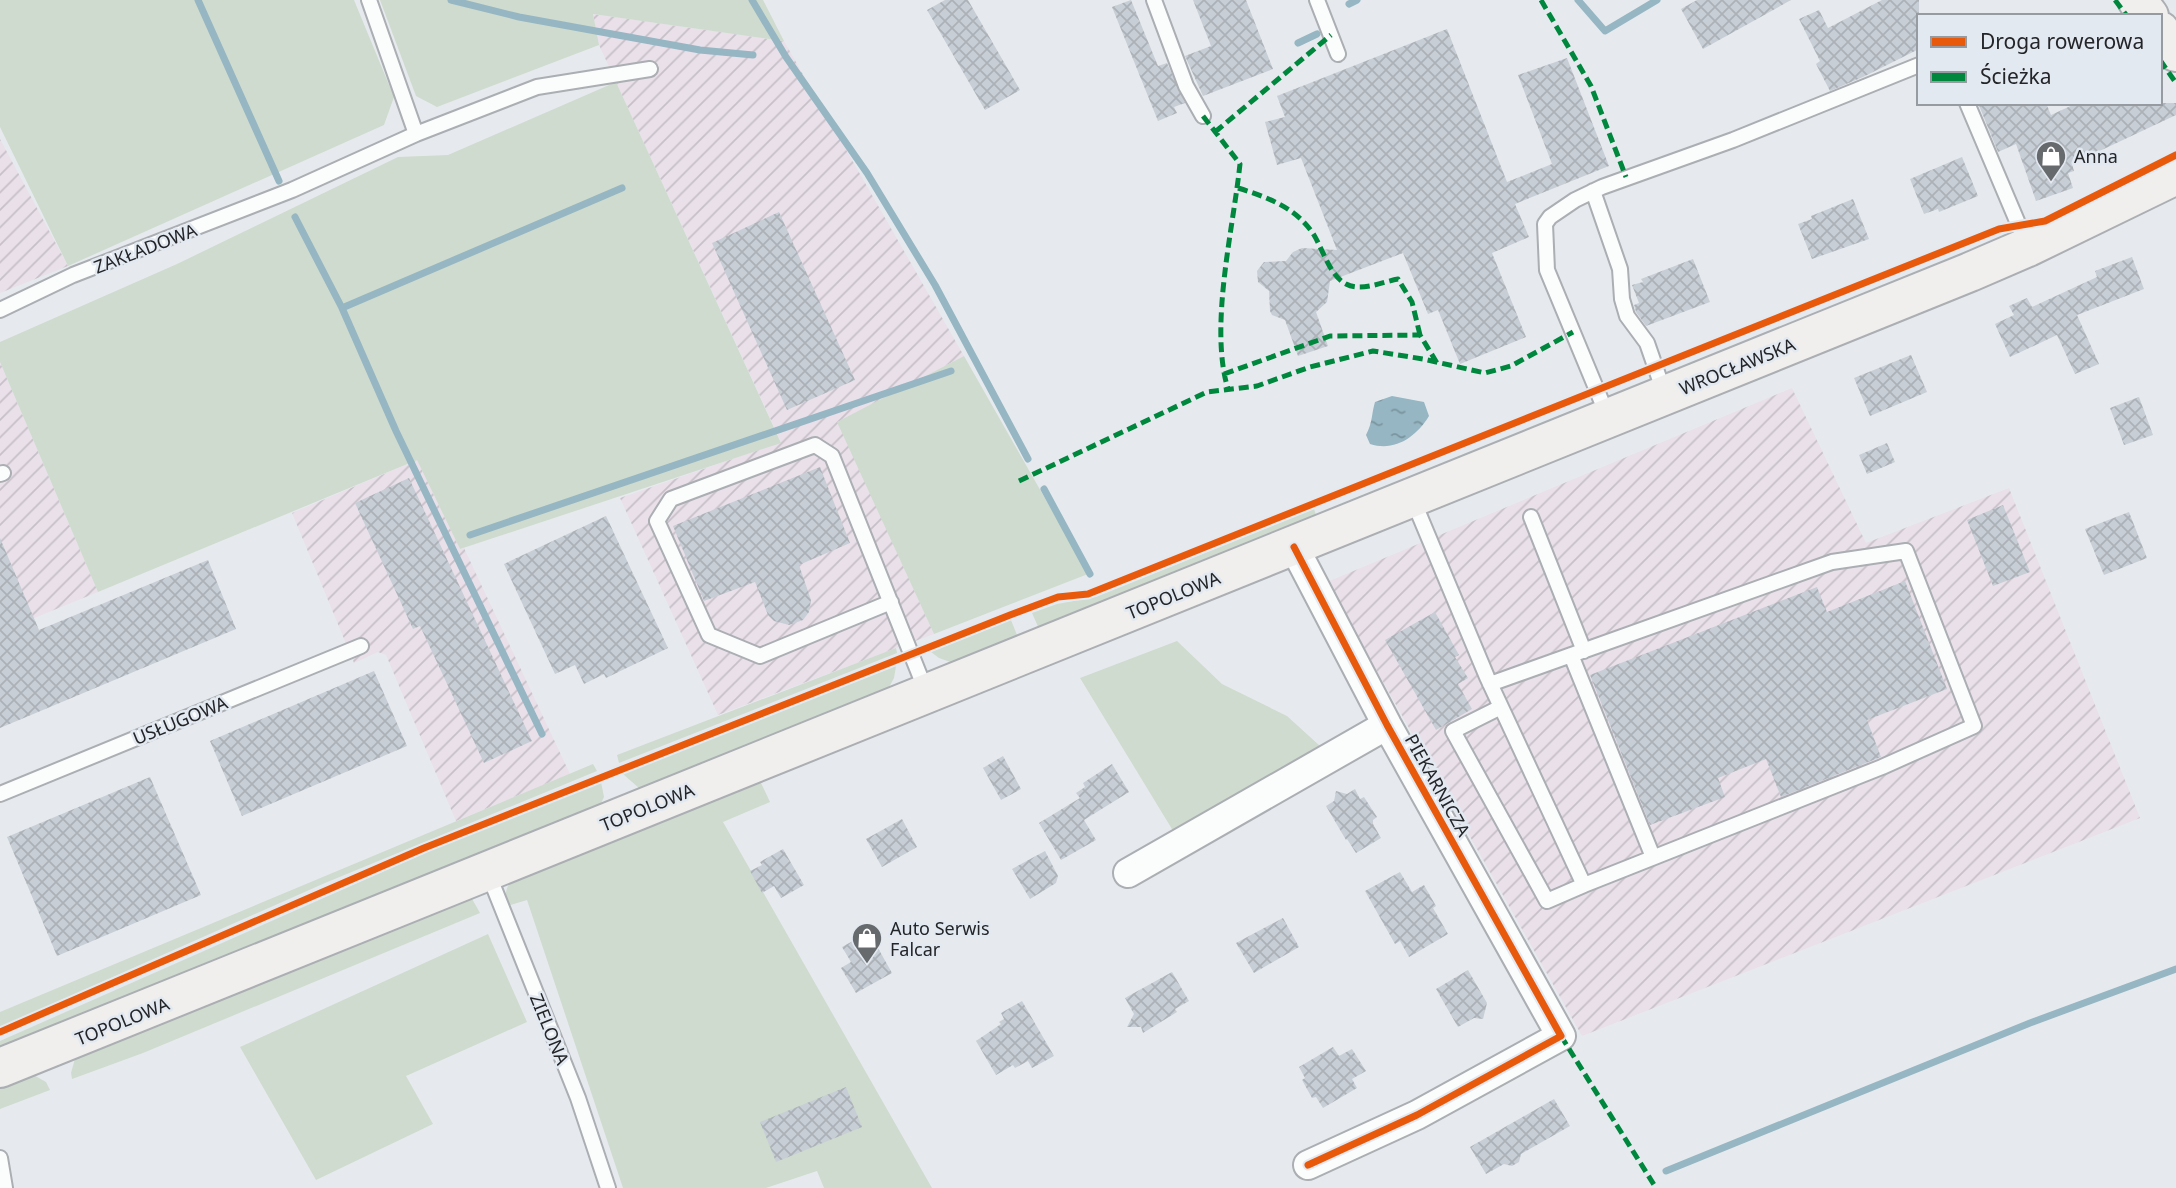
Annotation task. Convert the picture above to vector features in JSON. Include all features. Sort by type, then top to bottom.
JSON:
[{"type":"main road","points":[[2162,34],[2176,52]]},
{"type":"main road","name":"WROCŁAWSKA","points":[[1294,547],[2028,247],[2176,175]]},
{"type":"main road","name":"TOPOLOWA","points":[[0,1068],[1294,547]]},
{"type":"street","name":"PIEKARNICZA","points":[[1294,547],[1387,726],[1561,1036],[1417,1115],[1308,1165]]},
{"type":"street","name":"PIEKARNICZA","points":[[1128,873],[1387,726]]},
{"type":"lane","points":[[369,0],[416,134]]},
{"type":"lane","points":[[1154,0],[1186,86],[1203,116]]},
{"type":"lane","points":[[1317,0],[1338,54]]},
{"type":"lane","points":[[1608,419],[1547,270],[1545,224],[1558,211],[1592,191],[1732,140],[1917,66]]},
{"type":"lane","name":"ZAKŁADOWA","points":[[0,310],[73,275],[292,190],[416,134],[537,87],[650,69]]},
{"type":"lane","points":[[1968,105],[2028,247]]},
{"type":"lane","points":[[1592,191],[1620,270],[1622,299],[1627,316],[1647,343],[1665,396]]},
{"type":"lane","points":[[891,602],[760,656],[709,635],[657,521],[671,499],[814,445],[832,456],[891,602],[927,694]]},
{"type":"lane","points":[[1413,498],[1490,684],[1584,885]]},
{"type":"lane","points":[[1531,517],[1653,857]]},
{"type":"lane","points":[[1490,684],[1832,562],[1906,551],[1974,726],[1882,767],[1547,901],[1453,731],[1501,707]]},
{"type":"lane","name":"USŁUGOWA","points":[[0,794],[361,646]]},
{"type":"lane","name":"ZIELONA","points":[[487,872],[578,1098],[608,1188]]},
{"type":"lane","points":[[0,1158],[5,1188]]},
{"type":"shaded area","points":[[593,14],[784,41],[964,356],[838,422],[934,634],[718,715],[620,498],[781,442],[599,45]]},
{"type":"shaded area","points":[[0,139],[68,266],[0,293]]},
{"type":"shaded area","points":[[0,362],[98,592],[0,632]]},
{"type":"shaded area","points":[[1792,388],[1866,543],[2009,488],[2140,818],[1582,1036],[1327,582]]},
{"type":"shaded area","points":[[417,460],[460,549],[464,548],[570,774],[456,821],[386,655],[378,652],[354,663],[292,513]]},
{"type":"green space","points":[[0,0],[354,0],[394,97],[384,125],[68,266],[0,127]]},
{"type":"green space","points":[[380,0],[763,0],[784,41],[593,14],[599,45],[437,107],[416,96]]},
{"type":"green space","points":[[616,82],[781,443],[460,549],[417,460],[98,592],[0,362],[0,342],[177,264],[398,157],[448,155]]},
{"type":"green space","points":[[964,356],[1088,574],[934,634],[837,422]]},
{"type":"green space","points":[[1314,509],[1318,521],[1040,631],[1032,613],[1057,604],[1096,597]]},
{"type":"green space","points":[[1011,620],[1019,640],[953,663],[931,652]]},
{"type":"green space","points":[[1177,641],[1222,684],[1287,716],[1320,746],[1175,834],[1080,678]]},
{"type":"green space","points":[[896,648],[897,653],[619,763],[617,755]]},
{"type":"green space","points":[[896,666],[888,689],[640,789],[623,774]]},
{"type":"green space","points":[[593,764],[597,771],[325,883],[0,1027],[0,1012]]},
{"type":"green space","points":[[756,779],[761,783],[770,802],[723,822],[932,1188],[824,1188],[817,1171],[766,1188],[623,1188],[527,900],[507,906],[507,888],[513,878]]},
{"type":"green space","points":[[601,782],[604,797],[598,810],[0,1055],[0,1041],[430,851]]},
{"type":"green space","points":[[471,897],[480,913],[143,1053],[72,1079],[76,1055]]},
{"type":"green space","points":[[488,934],[527,1022],[406,1076],[433,1124],[316,1180],[240,1047]]},
{"type":"green space","points":[[30,1073],[46,1082],[50,1090],[0,1109],[0,1085]]},
{"type":"water","points":[[1392,396],[1424,402],[1429,416],[1418,430],[1404,441],[1388,446],[1370,444],[1366,435],[1375,402]]},
{"type":"building","points":[[945,0],[968,0],[1020,90],[985,110],[927,10]]},
{"type":"building","points":[[1131,0],[1158,66],[1167,63],[1185,103],[1174,107],[1177,113],[1158,121],[1112,7]]},
{"type":"building","points":[[1193,0],[1246,0],[1273,69],[1203,96],[1185,56],[1211,46]]},
{"type":"building","points":[[1697,0],[1791,0],[1703,49],[1681,9]]},
{"type":"building","points":[[1882,0],[1919,0],[1917,50],[1830,91],[1816,64],[1820,61],[1799,19],[1819,10],[1828,28]]},
{"type":"building","points":[[1447,29],[1507,182],[1552,164],[1518,75],[1567,58],[1609,166],[1515,204],[1529,237],[1492,253],[1526,337],[1460,364],[1438,310],[1428,314],[1403,253],[1330,281],[1327,302],[1316,312],[1328,346],[1298,356],[1285,320],[1272,315],[1270,311],[1269,291],[1258,282],[1257,271],[1264,262],[1286,261],[1293,252],[1302,248],[1337,250],[1301,158],[1277,165],[1265,122],[1285,117],[1277,96]]},
{"type":"building","points":[[2176,103],[2176,115],[2072,164],[2074,171],[2068,173],[2073,188],[2036,201],[2016,144],[1998,152],[1979,105],[2047,105],[2051,115],[2073,105]]},
{"type":"building","points":[[1962,157],[1978,196],[1939,212],[1938,209],[1924,214],[1910,179]]},
{"type":"building","points":[[1853,199],[1869,239],[1812,259],[1798,224]]},
{"type":"building","points":[[779,212],[855,380],[787,410],[712,243]]},
{"type":"building","points":[[2132,257],[2144,289],[2077,315],[2099,364],[2075,374],[2057,335],[2010,357],[1995,324],[2014,315],[2009,306],[2027,298],[2032,307],[2097,277],[2095,271]]},
{"type":"building","points":[[1693,259],[1710,302],[1646,326],[1636,312],[1634,305],[1639,303],[1632,285]]},
{"type":"building","points":[[1911,355],[1927,392],[1870,416],[1854,378]]},
{"type":"building","points":[[2139,397],[2153,435],[2124,445],[2110,408]]},
{"type":"building","points":[[1887,443],[1895,462],[1867,474],[1859,455]]},
{"type":"building","points":[[820,467],[850,543],[799,565],[811,600],[809,612],[803,620],[789,625],[774,621],[768,615],[755,582],[704,601],[673,526]]},
{"type":"building","points":[[409,478],[532,741],[484,763],[420,626],[413,629],[355,503]]},
{"type":"building","points":[[2003,505],[2030,572],[1993,586],[1967,520]]},
{"type":"building","points":[[2129,512],[2147,558],[2104,575],[2085,529]]},
{"type":"building","points":[[606,516],[668,648],[606,678],[604,674],[584,684],[575,665],[555,674],[504,564]]},
{"type":"building","points":[[0,538],[39,630],[208,560],[236,629],[0,728]]},
{"type":"building","points":[[1905,581],[1947,689],[1867,720],[1881,757],[1781,797],[1766,759],[1718,778],[1725,797],[1650,825],[1590,675],[1817,587],[1827,612]]},
{"type":"building","points":[[1435,612],[1459,655],[1455,657],[1468,678],[1458,684],[1472,709],[1436,730],[1385,640]]},
{"type":"building","points":[[374,671],[407,746],[242,816],[210,741]]},
{"type":"building","points":[[1003,756],[1021,789],[1001,800],[983,768]]},
{"type":"building","points":[[1112,764],[1129,792],[1084,820],[1096,840],[1061,860],[1039,823],[1080,798],[1076,793],[1085,787],[1083,783]]},
{"type":"building","points":[[150,777],[201,895],[57,956],[7,837]]},
{"type":"building","points":[[1355,789],[1360,799],[1364,797],[1377,817],[1373,824],[1381,838],[1356,853],[1326,806],[1334,801],[1336,791],[1347,794]]},
{"type":"building","points":[[902,819],[917,847],[882,867],[866,839]]},
{"type":"building","points":[[783,849],[804,885],[781,898],[774,886],[762,893],[750,871]]},
{"type":"building","points":[[1045,851],[1058,876],[1056,883],[1030,899],[1012,869]]},
{"type":"building","points":[[1400,872],[1412,892],[1424,885],[1448,934],[1409,957],[1400,941],[1395,944],[1365,891]]},
{"type":"building","points":[[1283,918],[1299,947],[1254,973],[1236,943]]},
{"type":"building","name":"Auto Serwis Falcar","points":[[869,932],[892,973],[856,993],[841,968],[851,962],[842,947]]},
{"type":"building","points":[[1468,970],[1487,1003],[1483,1019],[1474,1018],[1458,1027],[1436,989]]},
{"type":"building","points":[[1172,972],[1189,1001],[1175,1009],[1177,1012],[1143,1033],[1141,1027],[1127,1027],[1134,1014],[1125,998]]},
{"type":"building","points":[[1022,1001],[1054,1056],[1032,1068],[1028,1061],[1015,1068],[1013,1065],[996,1075],[976,1041],[1001,1024],[999,1022],[1004,1019],[1001,1013]]},
{"type":"building","points":[[1333,1047],[1339,1056],[1352,1049],[1366,1071],[1352,1079],[1357,1088],[1323,1108],[1316,1097],[1312,1098],[1302,1080],[1305,1078],[1299,1067]]},
{"type":"building","points":[[846,1087],[862,1127],[776,1162],[760,1122]]},
{"type":"building","points":[[1554,1099],[1570,1126],[1521,1154],[1519,1162],[1512,1166],[1504,1164],[1486,1174],[1470,1147]]},
{"type":"waterway","points":[[198,0],[279,181]]},
{"type":"waterway","points":[[451,0],[519,17],[700,50],[753,55]]},
{"type":"waterway","points":[[752,0],[786,57],[867,173],[935,285],[1028,459]]},
{"type":"waterway","points":[[1349,4],[1357,0]]},
{"type":"waterway","points":[[1578,0],[1605,31],[1657,0]]},
{"type":"waterway","points":[[1298,43],[1317,34]]},
{"type":"waterway","points":[[342,308],[622,188]]},
{"type":"waterway","points":[[295,217],[342,308],[396,431],[542,734]]},
{"type":"waterway","points":[[470,535],[951,371]]},
{"type":"waterway","points":[[1044,489],[1090,574]]},
{"type":"waterway","points":[[1666,1171],[2030,1023],[2176,969]]},
{"type":"marked path","points":[[1541,0],[1591,86],[1626,177]]},
{"type":"marked path","points":[[2115,0],[2126,14]]},
{"type":"marked path","points":[[1215,132],[1331,35]]},
{"type":"marked path","points":[[2162,63],[2176,83]]},
{"type":"marked path","points":[[1203,116],[1240,164],[1222,308],[1221,337],[1228,389]]},
{"type":"marked path","points":[[1238,188],[1270,200],[1299,218],[1314,235],[1336,275],[1346,284],[1365,287],[1398,279],[1412,302],[1420,335]]},
{"type":"marked path","points":[[1019,481],[1207,392],[1257,386],[1310,367],[1373,351],[1485,373],[1511,366],[1573,332]]},
{"type":"marked path","points":[[1224,374],[1330,336],[1420,335],[1437,363]]},
{"type":"marked path","points":[[1561,1036],[1656,1188]]},
{"type":"cycle path","points":[[0,1032],[424,848],[1010,615],[1058,597],[1088,594],[1999,229],[2045,221],[2176,155]]},
{"type":"cycle path","points":[[1294,547],[1387,725],[1561,1036],[1417,1115],[1308,1165]]},
{"type":"place","name":"Anna","points":[[2051,183]]},
{"type":"place","name":"Auto Serwis Falcar","points":[[867,965]]}]
